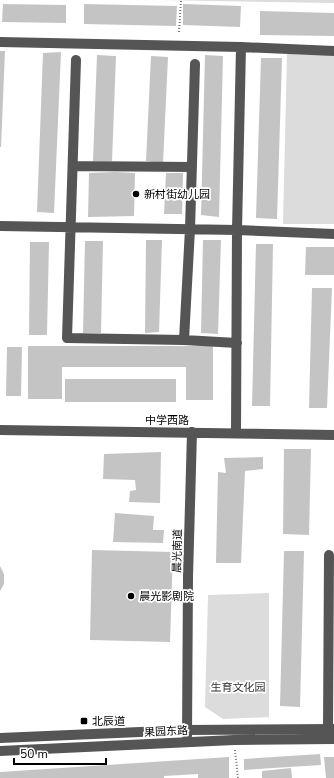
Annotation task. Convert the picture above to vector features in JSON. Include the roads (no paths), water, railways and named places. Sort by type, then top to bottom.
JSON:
[{"type":"street","points":[[0,42],[241,47],[334,51]]},
{"type":"street","points":[[236,432],[238,343],[237,230],[241,47]]},
{"type":"street","points":[[76,60],[67,338],[184,340],[238,343]]},
{"type":"street","points":[[184,340],[190,229],[195,64]]},
{"type":"street","points":[[73,166],[192,167]]},
{"type":"street","points":[[0,226],[237,230],[334,234]]},
{"type":"street","name":"中学西路","points":[[0,430],[334,434]]},
{"type":"street","name":"晨光南道","points":[[188,742],[188,577],[192,432]]},
{"type":"street","points":[[329,555],[331,729]]},
{"type":"street","name":"果园东路","points":[[0,738],[188,730],[331,729]]},
{"type":"street","name":"果园东路","points":[[0,752],[234,740],[334,739]]},
{"type":"place","name":"新村街幼儿园","points":[[136,194]]},
{"type":"place","name":"晨光影剧院","points":[[131,596]]},
{"type":"place","name":"北辰道","points":[[84,721]]},
{"type":"park label","name":"生育文化园","points":[[238,687]]}]
